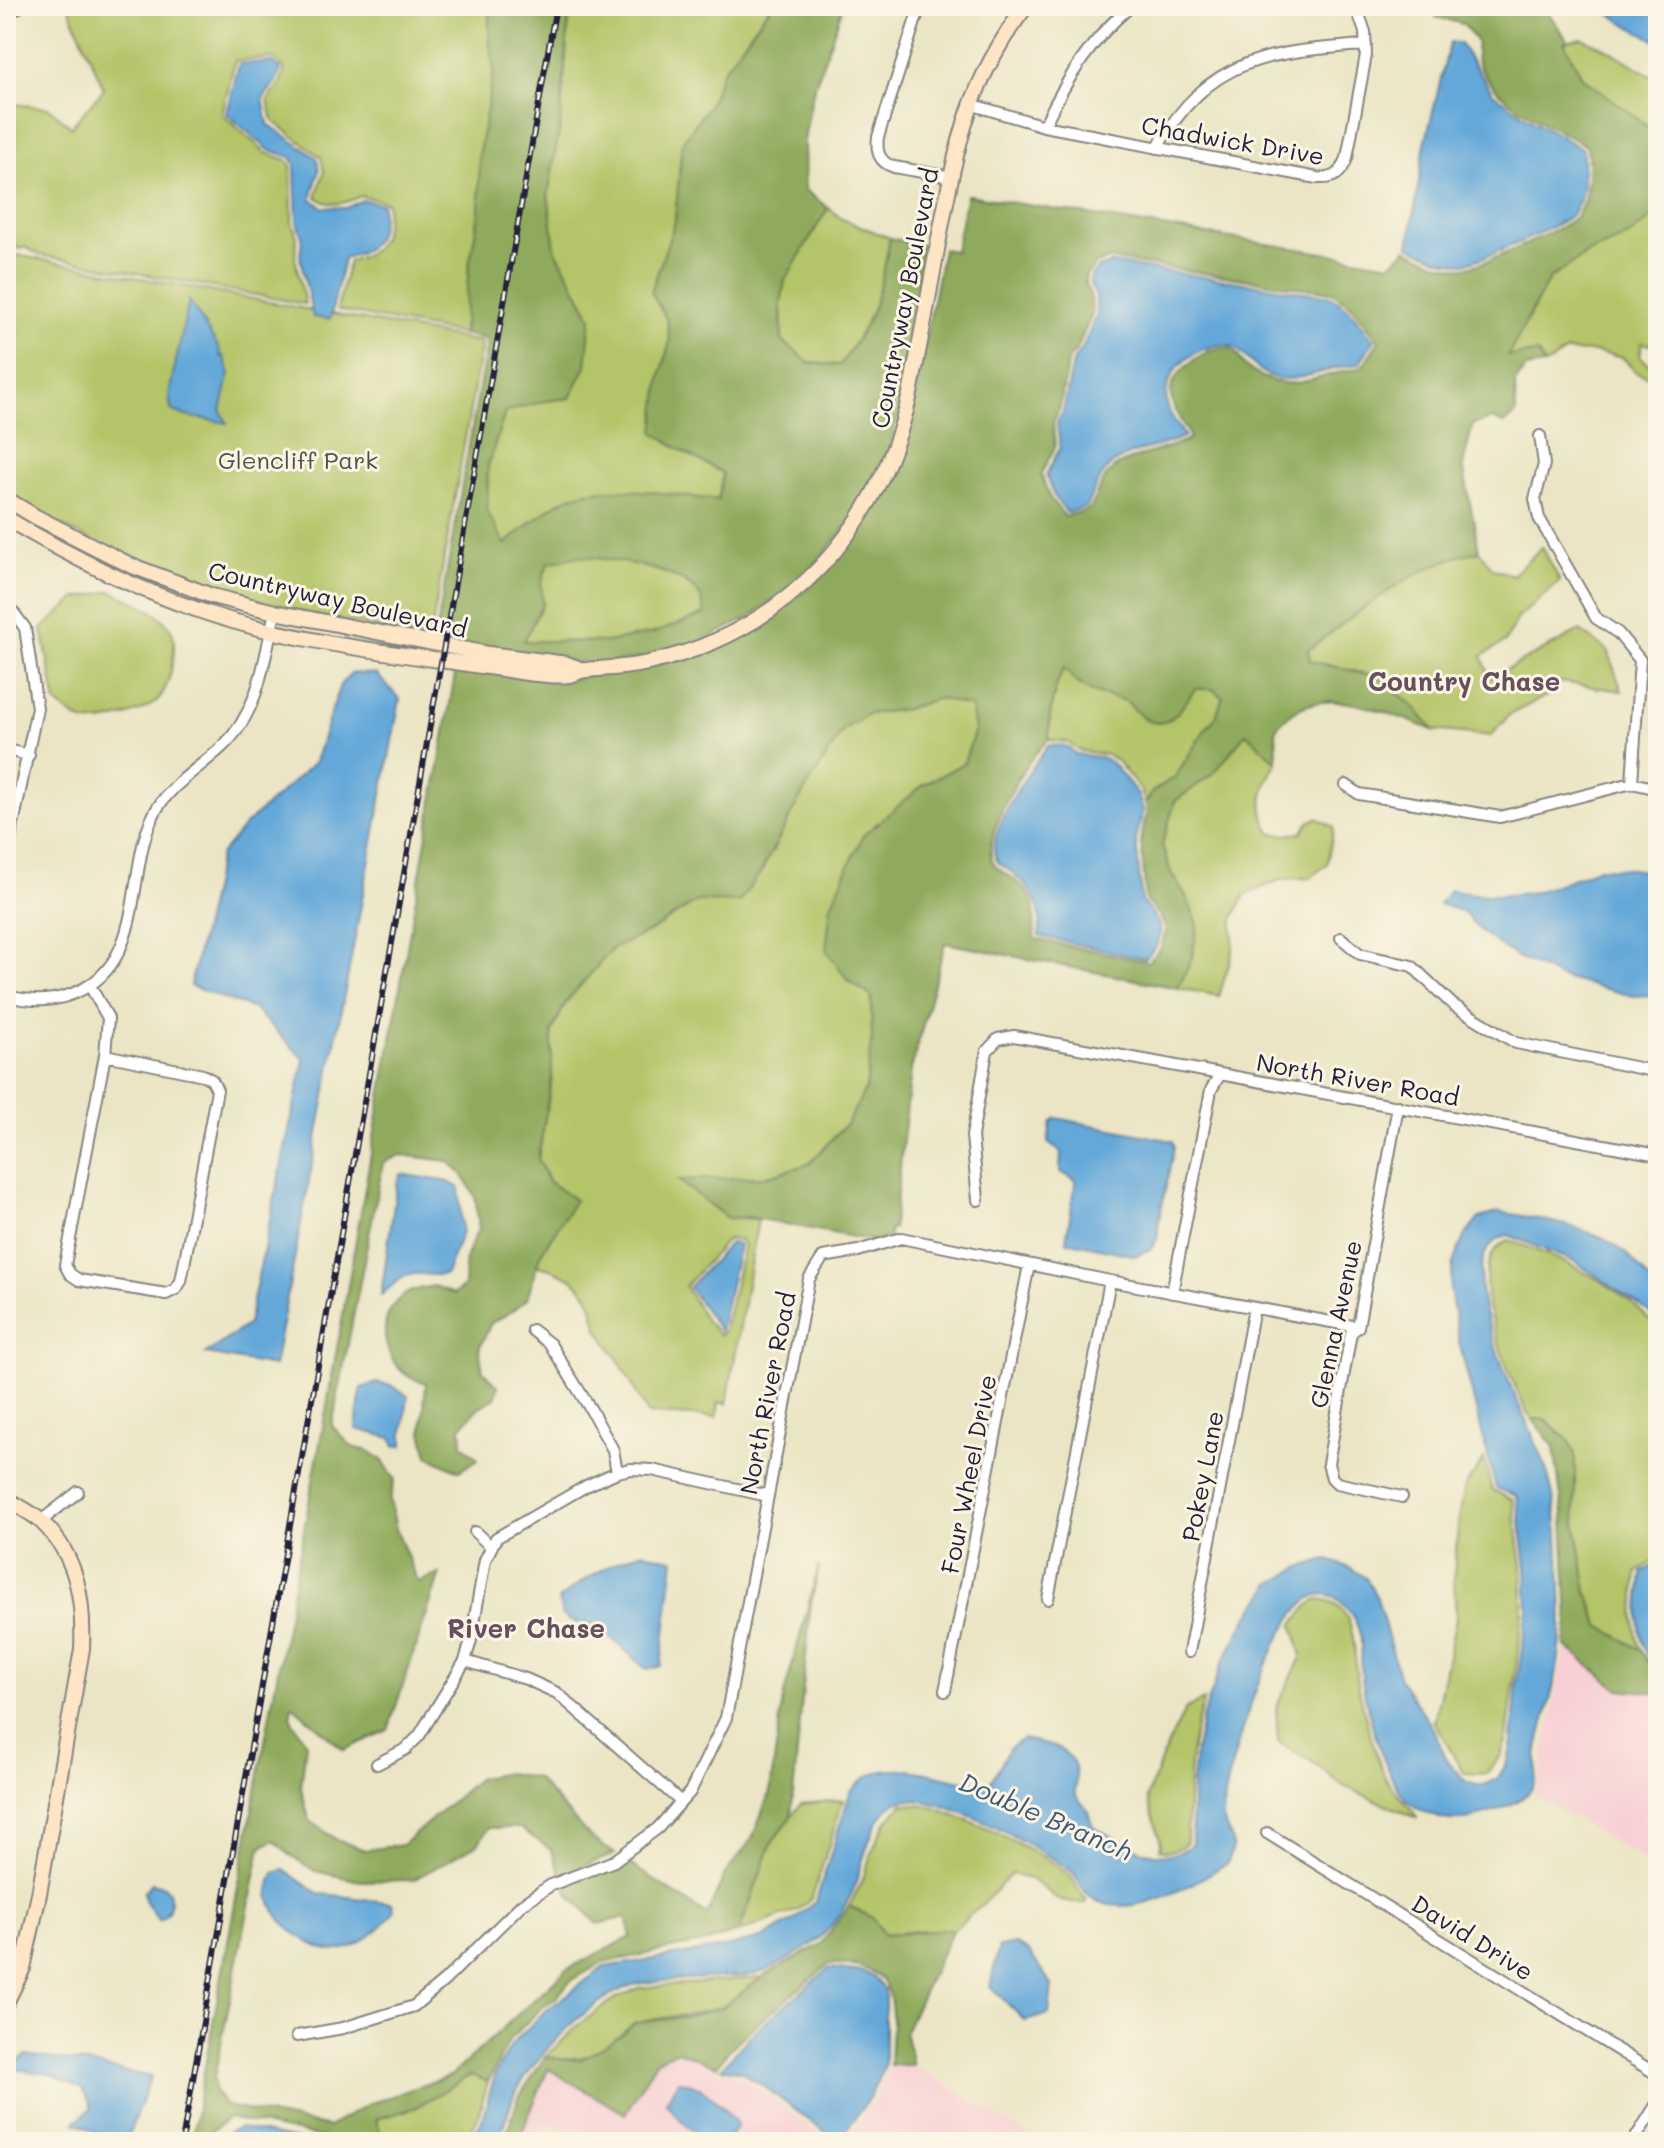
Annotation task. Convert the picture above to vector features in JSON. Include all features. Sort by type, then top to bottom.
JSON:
[{"type":"street","points":[[6,15],[20,6]]},
{"type":"street","points":[[920,6],[878,137],[878,153],[886,164],[894,167],[951,177]]},
{"type":"street","name":"Countryway Boulevard","points":[[6,518],[126,583],[206,613],[271,631],[527,673],[568,675],[675,656],[700,648],[755,621],[813,575],[848,535],[886,473],[904,424],[951,177],[970,104],[997,46],[1026,6]]},
{"type":"street","points":[[1044,126],[1078,65],[1108,28],[1131,6]]},
{"type":"street","name":"Chadwick Drive","points":[[970,104],[1044,126],[1317,178],[1335,177],[1341,173],[1347,158],[1366,45],[1356,6]]},
{"type":"street","points":[[1157,148],[1181,111],[1229,71],[1277,53],[1366,45]]},
{"type":"street","points":[[1540,436],[1544,464],[1535,499],[1539,518],[1596,618],[1618,633],[1640,660],[1632,783]]},
{"type":"street","points":[[1658,500],[1658,510]]},
{"type":"street","name":"Countryway Boulevard","points":[[6,501],[130,565],[212,596],[275,612],[488,654],[567,664],[583,670]]},
{"type":"street","points":[[6,608],[25,628],[37,708],[6,859]]},
{"type":"street","points":[[6,996],[27,1000],[57,999],[90,986],[110,966],[122,945],[142,851],[154,814],[174,788],[225,745],[248,715],[260,681],[275,612]]},
{"type":"street","points":[[6,750],[29,755]]},
{"type":"street","points":[[1346,785],[1359,794],[1500,817],[1632,783],[1658,789]]},
{"type":"street","points":[[1341,938],[1360,954],[1412,966],[1453,1005],[1516,1043],[1658,1072]]},
{"type":"street","points":[[90,986],[108,1018],[105,1055],[65,1265],[70,1274],[79,1280],[166,1294],[176,1289],[181,1281],[217,1090],[212,1080],[203,1075],[105,1055]]},
{"type":"street","points":[[978,1200],[973,1150],[974,1122],[987,1051],[998,1039],[1014,1036],[1220,1074]]},
{"type":"street","name":"North River Road","points":[[297,2036],[343,2028],[414,2006],[522,1904],[551,1885],[614,1861],[658,1828],[696,1780],[726,1718],[809,1279],[823,1257],[858,1251],[901,1238],[1172,1293],[1211,1090],[1220,1074],[1658,1155]]},
{"type":"street","name":"Glenna Avenue","points":[[1398,1106],[1358,1327],[1351,1333],[1328,1455],[1328,1470],[1337,1483],[1402,1497]]},
{"type":"street","name":"Four Wheel Drive","points":[[945,1691],[1029,1265]]},
{"type":"street","points":[[1048,1599],[1110,1281]]},
{"type":"street","points":[[1172,1293],[1358,1327]]},
{"type":"street","name":"Pokey Lane","points":[[1189,1652],[1254,1308]]},
{"type":"street","points":[[532,1330],[550,1344],[591,1410],[613,1450],[617,1472]]},
{"type":"street","points":[[377,1764],[406,1749],[419,1736],[465,1661],[490,1546],[509,1529],[617,1472],[631,1469],[652,1470],[768,1496]]},
{"type":"street","points":[[41,1521],[78,1492]]},
{"type":"street","points":[[6,1499],[41,1521],[62,1546],[79,1583],[83,1619],[82,1649],[33,1925],[23,1968],[6,2003]]},
{"type":"street","points":[[475,1532],[490,1546]]},
{"type":"street","points":[[465,1661],[526,1679],[557,1693],[681,1802]]},
{"type":"street","name":"David Drive","points":[[1267,1833],[1658,2075]]},
{"type":"street","points":[[1633,2142],[1658,2102]]},
{"type":"shaded area","points":[[1565,1645],[1618,1689],[1658,1693],[1658,1869],[1533,1793],[1537,1789]]},
{"type":"shaded area","points":[[677,2051],[717,2066],[719,2072],[741,2076],[832,2142],[728,2142],[737,2124],[710,2097],[666,2103],[677,2117],[711,2142],[653,2142],[645,2139],[638,2142],[569,2142],[556,2125],[548,2123],[531,2142],[518,2142],[548,2068],[625,2114],[657,2060]]},
{"type":"shaded area","points":[[890,2065],[913,2065],[1040,2142],[843,2142],[872,2102]]},
{"type":"shaded area","points":[[1658,2113],[1658,2142],[1639,2142]]},
{"type":"green space","points":[[68,6],[489,6],[489,37],[494,70],[479,153],[479,214],[469,266],[463,334],[337,310],[349,261],[376,248],[384,233],[387,202],[361,196],[333,203],[316,197],[324,172],[321,157],[273,121],[268,100],[285,69],[273,58],[235,61],[222,114],[266,153],[287,160],[291,166],[292,222],[297,237],[295,258],[305,304],[40,255],[25,247],[20,249],[6,237],[6,103],[49,108],[71,127],[104,89]]},
{"type":"green space","points":[[489,6],[570,6],[560,125],[548,194],[555,249],[591,317],[586,366],[570,398],[505,412],[488,466],[487,512],[505,544],[551,507],[582,493],[633,490],[718,500],[723,473],[654,432],[660,379],[670,341],[667,320],[651,292],[675,221],[682,143],[709,105],[722,72],[769,9],[774,6],[843,6],[813,92],[804,140],[805,190],[828,208],[785,280],[781,304],[782,340],[809,363],[840,365],[861,333],[874,305],[890,238],[932,247],[905,393],[890,447],[857,514],[809,572],[751,617],[698,643],[645,658],[587,665],[435,639],[487,343],[484,338],[463,334],[469,266],[479,214],[479,153],[494,70],[489,37]],"holes":[[[578,556],[644,567],[678,578],[700,596],[705,614],[654,633],[607,642],[524,641],[543,603],[541,584],[548,563]]]},
{"type":"green space","points":[[570,6],[774,6],[768,9],[722,72],[709,105],[682,143],[675,221],[652,292],[667,320],[670,342],[660,379],[682,451],[723,473],[718,500],[677,497],[550,509],[505,544],[487,512],[488,466],[505,412],[570,398],[591,317],[555,249],[548,194],[560,125]]},
{"type":"green space","points":[[1428,6],[1543,6],[1568,41],[1564,42],[1582,77],[1640,120],[1658,138],[1658,213],[1629,236],[1588,253],[1549,279],[1508,356],[1538,353],[1544,365],[1526,368],[1515,383],[1516,414],[1504,424],[1492,419],[1473,424],[1463,465],[1479,551],[1432,566],[1410,578],[1308,650],[1310,661],[1380,677],[1416,709],[1433,730],[1364,706],[1327,701],[1310,704],[1292,713],[1276,728],[1277,762],[1246,733],[1214,773],[1175,801],[1162,845],[1171,873],[1186,896],[1198,924],[1192,958],[1178,988],[945,943],[911,1070],[893,1229],[890,1229],[889,1237],[874,1241],[749,1217],[727,1218],[678,1180],[765,1177],[809,1164],[848,1122],[866,1088],[872,1037],[871,996],[848,980],[826,950],[831,905],[863,835],[923,785],[964,763],[975,730],[971,707],[939,698],[906,709],[868,714],[843,730],[799,800],[761,872],[739,902],[697,901],[652,930],[612,949],[566,1002],[552,1031],[552,1077],[538,1159],[548,1181],[575,1200],[540,1255],[527,1299],[491,1323],[479,1349],[483,1371],[498,1386],[495,1398],[478,1408],[461,1427],[462,1444],[478,1459],[459,1471],[428,1456],[422,1432],[426,1383],[399,1369],[388,1350],[385,1329],[392,1308],[407,1293],[434,1286],[454,1294],[464,1286],[466,1256],[479,1227],[475,1196],[462,1174],[448,1161],[400,1155],[383,1163],[332,1426],[352,1447],[369,1451],[382,1460],[395,1479],[390,1500],[396,1529],[418,1582],[440,1574],[388,1730],[344,1750],[292,1705],[290,1717],[306,1743],[301,1788],[309,1820],[337,1840],[365,1850],[402,1845],[479,1778],[508,1773],[536,1778],[589,1836],[615,1854],[561,1875],[551,1850],[520,1828],[488,1828],[478,1844],[413,1880],[360,1881],[315,1871],[291,1856],[274,1840],[261,1847],[214,2078],[215,2092],[227,2106],[329,2127],[369,2104],[452,2075],[567,1969],[631,1937],[626,1917],[598,1924],[570,1896],[565,1885],[616,1866],[624,1860],[707,1915],[725,1874],[752,1839],[770,1791],[783,1698],[819,1566],[811,1603],[791,1817],[772,1842],[739,1932],[711,1941],[602,1963],[569,1982],[557,1997],[510,2039],[488,2082],[471,2075],[414,2108],[376,2119],[382,2142],[345,2142],[228,2118],[202,2139],[191,2142],[327,1405],[456,669],[568,680],[728,640],[758,625],[818,579],[853,538],[891,475],[909,426],[943,249],[955,251],[967,195],[1391,264],[1406,249],[1451,266],[1475,265],[1567,223],[1583,204],[1588,173],[1587,146],[1524,112],[1510,101],[1485,76],[1476,59],[1477,42],[1463,24],[1436,17]],"holes":[[[1109,259],[1332,292],[1351,305],[1379,341],[1361,368],[1291,383],[1257,375],[1244,365],[1233,350],[1225,348],[1206,353],[1186,366],[1173,382],[1171,390],[1174,408],[1189,439],[1119,465],[1105,478],[1090,509],[1065,517],[1050,498],[1041,474],[1055,447],[1053,422],[1059,410],[1069,358],[1077,349],[1092,314],[1086,275],[1096,264]],[[1064,668],[1084,687],[1129,703],[1147,720],[1155,723],[1170,719],[1195,689],[1212,689],[1223,697],[1216,717],[1175,777],[1152,792],[1146,804],[1141,840],[1146,901],[1160,916],[1166,930],[1161,948],[1148,962],[1035,939],[1034,907],[1029,894],[994,864],[991,853],[999,818],[1018,779],[1049,740],[1052,703]]]},
{"type":"green space","points":[[1582,38],[1607,49],[1658,80],[1658,138],[1640,120],[1582,77],[1564,42]]},
{"type":"green space","points":[[828,208],[842,219],[890,238],[874,305],[861,333],[840,365],[809,363],[782,340],[781,304],[785,280]]},
{"type":"green space","points":[[1658,213],[1658,346],[1642,343],[1640,356],[1654,369],[1655,379],[1636,372],[1623,358],[1596,352],[1567,351],[1545,365],[1538,353],[1507,357],[1549,279],[1588,253],[1629,236]]},
{"type":"green space","name":"Glencliff Park","points":[[6,253],[482,342],[430,638],[239,598],[165,575],[98,545],[6,493],[6,375],[11,340]]},
{"type":"green space","points":[[1542,547],[1560,581],[1518,618],[1505,642],[1482,656],[1490,678],[1580,631],[1607,650],[1622,691],[1560,682],[1548,695],[1509,715],[1491,736],[1433,730],[1416,709],[1380,677],[1310,661],[1308,650],[1388,591],[1432,566],[1479,551],[1493,569],[1513,575]]},
{"type":"green space","points":[[577,555],[644,566],[678,578],[700,596],[705,615],[654,633],[607,642],[523,641],[543,603],[541,584],[548,563]]},
{"type":"green space","points":[[111,591],[150,610],[169,626],[174,641],[173,661],[165,690],[155,702],[127,716],[87,722],[56,703],[42,629],[75,599]]},
{"type":"green space","points":[[1064,667],[1084,687],[1099,694],[1128,700],[1135,711],[1195,689],[1212,689],[1223,697],[1216,717],[1175,777],[1152,792],[1146,804],[1141,791],[1117,761],[1107,755],[1078,750],[1067,742],[1049,740],[1052,703]]},
{"type":"green space","points":[[939,698],[971,706],[975,730],[964,763],[923,785],[848,980],[871,996],[872,1037],[866,1088],[848,1122],[809,1164],[765,1177],[679,1181],[727,1218],[758,1219],[727,1404],[719,1402],[717,1417],[648,1414],[598,1329],[589,1296],[573,1279],[537,1266],[548,1181],[538,1159],[552,1077],[552,1031],[566,1002],[612,949],[652,930],[697,901],[761,872],[799,800],[843,730],[868,714],[906,709]],"holes":[[[728,1239],[740,1240],[744,1245],[724,1331],[720,1335],[706,1321],[685,1286]]]},
{"type":"green space","points":[[1246,733],[1277,762],[1268,780],[1262,806],[1271,833],[1301,833],[1309,822],[1317,818],[1334,827],[1327,864],[1310,878],[1282,879],[1245,895],[1233,919],[1233,951],[1219,996],[1178,988],[1192,958],[1186,896],[1171,873],[1162,845],[1175,801],[1214,773]]},
{"type":"green space","points":[[1508,1240],[1549,1255],[1609,1286],[1644,1314],[1658,1330],[1658,1559],[1637,1572],[1635,1622],[1641,1650],[1600,1626],[1587,1592],[1575,1517],[1575,1453],[1569,1441],[1545,1419],[1532,1419],[1527,1413],[1500,1349],[1487,1296],[1487,1272],[1493,1253]]},
{"type":"green space","points":[[1532,1419],[1545,1419],[1569,1441],[1575,1454],[1575,1517],[1587,1592],[1600,1626],[1641,1650],[1658,1670],[1658,1693],[1618,1689],[1565,1645],[1568,1623],[1563,1512],[1554,1447]]},
{"type":"green space","points":[[1484,1459],[1492,1490],[1513,1500],[1522,1567],[1523,1611],[1507,1738],[1501,1756],[1486,1774],[1464,1773],[1434,1722],[1456,1618],[1454,1577],[1465,1486]]},
{"type":"green space","points":[[1318,1599],[1336,1604],[1348,1619],[1362,1701],[1380,1765],[1387,1781],[1417,1818],[1343,1786],[1314,1763],[1278,1742],[1276,1707],[1302,1656],[1293,1625]]},
{"type":"green space","points":[[1204,1700],[1191,1754],[1187,1842],[1175,1850],[1160,1849],[1161,1843],[1147,1797],[1186,1708]]},
{"type":"green space","points":[[843,1800],[812,1898],[798,1910],[739,1932],[772,1842],[801,1804]]},
{"type":"green space","points":[[903,1804],[927,1806],[948,1813],[1024,1847],[1069,1875],[1087,1900],[1084,1904],[1059,1900],[1032,1880],[1011,1874],[953,1930],[884,1935],[873,1918],[849,1906],[883,1827]]},
{"type":"green space","points":[[849,1906],[873,1918],[884,1935],[953,1929],[905,2031],[913,2065],[890,2065],[892,2008],[882,1980],[871,1971],[854,1965],[829,1964],[750,2030],[717,2066],[677,2051],[657,2060],[625,2114],[548,2069],[518,2142],[503,2142],[519,2097],[545,2057],[580,2060],[612,2042],[635,2023],[690,2016],[722,2007],[762,1977],[821,1944]]},
{"type":"green space","points":[[762,1977],[733,2001],[704,2012],[635,2024],[589,2055],[545,2057],[581,2023],[614,1999],[639,1988]]},
{"type":"green space","points":[[471,2075],[488,2082],[476,2122],[462,2142],[382,2142],[376,2119],[414,2108]]},
{"type":"water","points":[[1658,6],[1658,42],[1598,8]]},
{"type":"water","points":[[1450,42],[1460,44],[1493,93],[1526,117],[1583,149],[1582,192],[1571,215],[1518,243],[1463,263],[1442,259],[1409,246],[1424,148]]},
{"type":"water","points":[[272,62],[281,69],[263,99],[268,124],[317,158],[319,171],[311,199],[323,207],[346,208],[362,200],[382,204],[381,225],[375,240],[364,251],[344,258],[330,319],[313,317],[300,257],[302,237],[297,222],[295,165],[291,157],[269,150],[227,114],[239,64]]},
{"type":"water","points":[[1111,263],[1330,296],[1347,307],[1374,340],[1359,364],[1286,379],[1266,374],[1231,346],[1212,346],[1200,350],[1173,374],[1166,397],[1169,410],[1185,436],[1116,462],[1101,477],[1086,507],[1067,513],[1054,496],[1046,475],[1060,448],[1057,423],[1063,412],[1074,359],[1081,351],[1097,315],[1091,276],[1098,268]]},
{"type":"water","points":[[189,300],[220,350],[220,357],[223,355],[230,373],[221,411],[227,423],[186,416],[171,410],[169,394]]},
{"type":"water","points":[[351,673],[376,674],[400,699],[274,1366],[206,1354],[248,1324],[304,1059],[254,1009],[190,986],[220,855],[245,825],[315,762],[340,685]]},
{"type":"water","points":[[1049,745],[1066,746],[1076,754],[1104,758],[1113,764],[1137,793],[1143,809],[1136,840],[1142,902],[1161,930],[1157,945],[1145,959],[1039,936],[1040,916],[1035,900],[1019,879],[997,861],[994,849],[1003,818]]},
{"type":"water","points":[[1599,868],[1658,873],[1658,988],[1653,995],[1633,996],[1559,977],[1515,956],[1483,933],[1463,912],[1439,904],[1450,890],[1485,895],[1522,894],[1545,889]]},
{"type":"water","points":[[1056,1118],[1173,1141],[1158,1237],[1151,1249],[1136,1256],[1066,1241],[1076,1180],[1060,1172],[1061,1152],[1048,1143],[1051,1123]]},
{"type":"water","points":[[401,1174],[449,1182],[459,1188],[462,1232],[446,1274],[409,1275],[381,1295],[397,1183]]},
{"type":"water","name":"Double Branch","points":[[1499,1212],[1564,1225],[1612,1243],[1638,1266],[1658,1290],[1658,1323],[1649,1312],[1576,1262],[1508,1235],[1488,1249],[1481,1273],[1483,1305],[1493,1341],[1544,1463],[1558,1532],[1560,1645],[1538,1749],[1536,1778],[1528,1793],[1498,1810],[1463,1819],[1438,1817],[1413,1805],[1386,1766],[1373,1727],[1362,1678],[1358,1627],[1339,1600],[1333,1596],[1318,1595],[1302,1606],[1285,1628],[1254,1694],[1225,1795],[1223,1820],[1233,1846],[1227,1863],[1178,1891],[1159,1898],[1120,1906],[1103,1903],[1088,1895],[1071,1871],[991,1825],[924,1801],[906,1800],[894,1804],[876,1824],[847,1903],[812,1944],[779,1965],[757,1974],[642,1983],[607,1998],[568,2028],[522,2081],[497,2142],[468,2142],[481,2123],[496,2072],[513,2043],[543,2013],[604,1967],[722,1948],[765,1937],[816,1901],[850,1793],[875,1773],[917,1771],[989,1785],[1009,1749],[1023,1739],[1040,1742],[1057,1748],[1070,1758],[1076,1774],[1075,1793],[1086,1808],[1093,1826],[1142,1851],[1169,1855],[1181,1852],[1192,1844],[1195,1754],[1203,1716],[1222,1664],[1247,1618],[1271,1584],[1301,1567],[1326,1559],[1366,1578],[1377,1598],[1400,1679],[1432,1727],[1448,1762],[1465,1781],[1476,1785],[1485,1785],[1498,1778],[1508,1761],[1512,1742],[1517,1681],[1528,1611],[1526,1567],[1517,1496],[1496,1488],[1459,1342],[1450,1289],[1453,1263],[1464,1237],[1479,1218]]},
{"type":"water","points":[[730,1243],[739,1244],[720,1331],[689,1287]]},
{"type":"water","points":[[377,1383],[392,1386],[408,1396],[403,1446],[395,1446],[392,1438],[356,1429],[361,1388]]},
{"type":"water","points":[[643,1552],[674,1560],[661,1666],[647,1670],[600,1628],[572,1621],[562,1615],[559,1600],[598,1572]]},
{"type":"water","points":[[1658,1564],[1658,1665],[1644,1647],[1639,1609],[1642,1572]]},
{"type":"water","points":[[284,1870],[318,1893],[392,1903],[394,1912],[377,1931],[347,1948],[330,1950],[309,1943],[290,1929],[271,1903],[269,1896],[274,1873]]},
{"type":"water","points":[[152,1883],[164,1886],[170,1896],[168,1912],[158,1920],[145,1900],[144,1891]]},
{"type":"water","points":[[1014,1944],[1029,1952],[1052,1985],[1049,2014],[1025,2021],[990,1986],[999,1947]]},
{"type":"water","points":[[829,1968],[863,1972],[873,1976],[885,1990],[885,2065],[868,2100],[838,2141],[743,2072],[721,2068],[753,2033]]},
{"type":"water","points":[[26,2055],[151,2077],[128,2136],[97,2133],[75,2122],[92,2108],[83,2089],[50,2074],[7,2068]]},
{"type":"water","points":[[678,2081],[703,2090],[732,2117],[737,2124],[728,2142],[701,2135],[672,2110],[666,2102]]},
{"type":"water","points":[[240,2128],[306,2142],[207,2142]]},
{"type":"railway","points":[[182,2142],[556,6]]},
{"type":"district","name":"Country Chase","points":[[1464,681]]},
{"type":"district","name":"River Chase","points":[[526,1628]]}]
